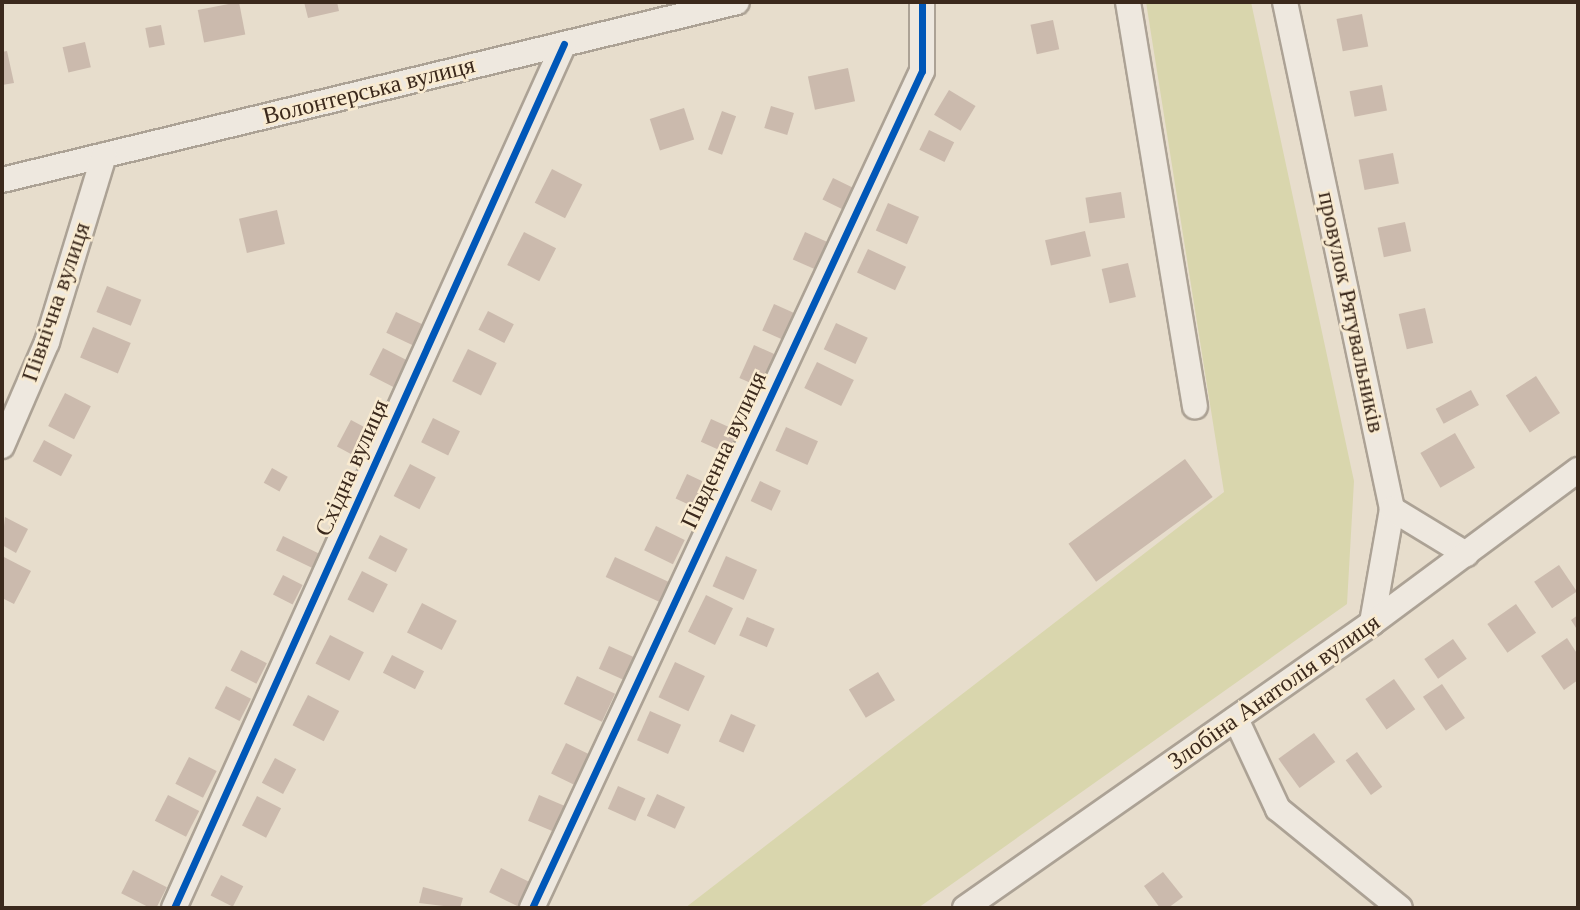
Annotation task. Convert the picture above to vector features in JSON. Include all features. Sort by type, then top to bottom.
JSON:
[{"type":"street","name":"Волонтерська вулиця","points":[[2,180],[737,2]]},
{"type":"street","name":"Південна вулиця","points":[[532,908],[922,71],[922,2]]},
{"type":"street","points":[[1128,2],[1195,406]]},
{"type":"street","name":"провулок Рятувальників","points":[[1285,2],[1392,509],[1372,623]]},
{"type":"street","name":"Східна вулиця","points":[[174,908],[564,44]]},
{"type":"street","name":"Північна вулиця","points":[[2,446],[47,342],[104,156]]},
{"type":"street","name":"Злобіна Анатолія вулиця","points":[[965,908],[1372,623],[1578,470]]},
{"type":"street","points":[[1392,509],[1466,554]]},
{"type":"street","points":[[1236,719],[1278,809],[1400,908]]},
{"type":"shaded area","points":[[1146,2],[1251,2],[1354,481],[1347,604],[918,908],[685,908],[1224,492]]},
{"type":"building","points":[[239,2],[245,34],[204,42],[198,10]]},
{"type":"building","points":[[304,2],[337,2],[339,11],[308,18]]},
{"type":"building","points":[[1362,14],[1368,46],[1343,51],[1336,19]]},
{"type":"building","points":[[1053,20],[1059,49],[1037,54],[1031,25]]},
{"type":"building","points":[[161,25],[165,45],[149,48],[145,28]]},
{"type":"building","points":[[85,42],[91,67],[68,73],[63,47]]},
{"type":"building","points":[[7,51],[14,83],[2,85],[2,52]]},
{"type":"building","points":[[848,68],[855,101],[815,110],[808,77]]},
{"type":"building","points":[[1382,85],[1387,111],[1355,117],[1350,91]]},
{"type":"building","points":[[949,90],[976,106],[961,131],[934,115]]},
{"type":"building","points":[[771,106],[794,113],[787,135],[764,128]]},
{"type":"building","points":[[684,108],[694,139],[660,151],[650,119]]},
{"type":"building","points":[[722,111],[736,116],[722,155],[708,150]]},
{"type":"building","points":[[929,130],[954,142],[945,162],[919,150]]},
{"type":"building","points":[[1393,153],[1399,183],[1365,190],[1359,160]]},
{"type":"building","points":[[552,169],[582,184],[565,218],[535,203]]},
{"type":"building","points":[[833,178],[858,190],[848,212],[822,200]]},
{"type":"building","points":[[1121,192],[1125,218],[1090,223],[1085,198]]},
{"type":"building","points":[[888,203],[919,217],[907,244],[876,230]]},
{"type":"building","points":[[277,210],[285,244],[247,253],[239,219]]},
{"type":"building","points":[[1405,222],[1411,251],[1384,257],[1378,228]]},
{"type":"building","points":[[1085,231],[1091,256],[1051,266],[1045,240]]},
{"type":"building","points":[[524,232],[556,248],[539,281],[507,265]]},
{"type":"building","points":[[805,232],[832,244],[820,272],[793,259]]},
{"type":"building","points":[[868,249],[906,267],[895,290],[857,273]]},
{"type":"building","points":[[1128,263],[1136,297],[1110,303],[1102,269]]},
{"type":"building","points":[[107,286],[141,300],[131,326],[97,312]]},
{"type":"building","points":[[774,304],[801,316],[790,343],[762,330]]},
{"type":"building","points":[[1425,308],[1433,343],[1407,349],[1399,314]]},
{"type":"building","points":[[488,311],[514,324],[504,343],[478,330]]},
{"type":"building","points":[[396,312],[428,327],[418,348],[386,333]]},
{"type":"building","points":[[836,323],[868,338],[855,364],[824,349]]},
{"type":"building","points":[[93,327],[131,343],[118,373],[80,357]]},
{"type":"building","points":[[754,345],[779,356],[764,389],[739,378]]},
{"type":"building","points":[[383,348],[408,361],[394,387],[369,375]]},
{"type":"building","points":[[468,349],[497,363],[481,395],[452,381]]},
{"type":"building","points":[[817,362],[854,380],[841,406],[804,388]]},
{"type":"building","points":[[1536,376],[1560,413],[1530,433],[1506,396]]},
{"type":"building","points":[[1471,390],[1479,405],[1444,424],[1436,409]]},
{"type":"building","points":[[65,393],[91,406],[74,439],[48,426]]},
{"type":"building","points":[[433,418],[460,431],[448,455],[421,442]]},
{"type":"building","points":[[711,419],[744,434],[734,456],[701,442]]},
{"type":"building","points":[[351,420],[374,432],[360,459],[337,446]]},
{"type":"building","points":[[786,427],[818,441],[807,465],[775,451]]},
{"type":"building","points":[[1455,433],[1475,468],[1440,488],[1420,453]]},
{"type":"building","points":[[44,440],[72,455],[61,476],[33,461]]},
{"type":"building","points":[[1185,459],[1213,497],[1096,582],[1069,544]]},
{"type":"building","points":[[410,464],[436,477],[419,509],[394,496]]},
{"type":"building","points":[[272,468],[288,477],[280,492],[264,483]]},
{"type":"building","points":[[687,474],[717,488],[705,512],[676,498]]},
{"type":"building","points":[[760,481],[781,491],[772,511],[751,501]]},
{"type":"building","points":[[5,517],[28,529],[16,553],[2,545]]},
{"type":"building","points":[[656,526],[685,540],[673,564],[644,550]]},
{"type":"building","points":[[380,535],[408,549],[396,572],[368,558]]},
{"type":"building","points":[[283,536],[320,554],[313,568],[276,550]]},
{"type":"building","points":[[2,556],[31,571],[14,604],[2,598]]},
{"type":"building","points":[[726,556],[757,570],[744,600],[713,586]]},
{"type":"building","points":[[615,557],[672,584],[663,604],[606,577]]},
{"type":"building","points":[[1559,565],[1577,592],[1552,608],[1534,582]]},
{"type":"building","points":[[362,571],[388,584],[373,613],[347,600]]},
{"type":"building","points":[[283,575],[303,585],[293,605],[273,595]]},
{"type":"building","points":[[706,595],[733,608],[715,645],[688,632]]},
{"type":"building","points":[[422,603],[457,621],[442,650],[407,632]]},
{"type":"building","points":[[1516,604],[1536,633],[1507,653],[1487,624]]},
{"type":"building","points":[[1578,615],[1578,631],[1571,620]]},
{"type":"building","points":[[747,617],[775,629],[767,647],[739,635]]},
{"type":"building","points":[[330,635],[364,652],[349,681],[315,664]]},
{"type":"building","points":[[1567,638],[1578,655],[1578,680],[1564,690],[1541,656]]},
{"type":"building","points":[[1453,639],[1467,659],[1438,679],[1424,659]]},
{"type":"building","points":[[609,646],[634,657],[623,680],[599,669]]},
{"type":"building","points":[[241,650],[267,663],[256,684],[231,670]]},
{"type":"building","points":[[392,655],[424,671],[415,689],[383,673]]},
{"type":"building","points":[[675,662],[705,676],[688,711],[659,697]]},
{"type":"building","points":[[878,672],[895,700],[866,718],[849,690]]},
{"type":"building","points":[[577,676],[615,694],[602,722],[564,704]]},
{"type":"building","points":[[1394,679],[1415,709],[1387,729],[1365,699]]},
{"type":"building","points":[[1442,684],[1465,718],[1446,731],[1423,697]]},
{"type":"building","points":[[226,686],[251,699],[240,721],[215,708]]},
{"type":"building","points":[[308,695],[339,711],[324,741],[293,725]]},
{"type":"building","points":[[650,711],[681,725],[668,754],[637,740]]},
{"type":"building","points":[[731,714],[756,725],[743,752],[719,741]]},
{"type":"building","points":[[1314,733],[1335,762],[1300,788],[1278,759]]},
{"type":"building","points":[[566,743],[591,755],[576,786],[551,774]]},
{"type":"building","points":[[1357,752],[1382,787],[1371,795],[1346,760]]},
{"type":"building","points":[[189,757],[217,771],[203,798],[175,784]]},
{"type":"building","points":[[275,758],[296,769],[283,794],[262,783]]},
{"type":"building","points":[[618,786],[645,798],[635,821],[608,809]]},
{"type":"building","points":[[657,794],[685,807],[675,829],[647,816]]},
{"type":"building","points":[[168,795],[199,811],[186,837],[155,821]]},
{"type":"building","points":[[539,795],[567,807],[556,832],[528,821]]},
{"type":"building","points":[[257,796],[281,808],[266,838],[242,825]]},
{"type":"building","points":[[501,868],[532,883],[520,907],[489,892]]},
{"type":"building","points":[[133,870],[167,887],[156,908],[150,908],[121,893]]},
{"type":"building","points":[[1163,872],[1183,897],[1168,908],[1160,908],[1144,886]]},
{"type":"building","points":[[221,875],[243,886],[233,907],[211,895]]},
{"type":"building","points":[[423,887],[463,898],[460,908],[419,903]]},
{"type":"cycle path","points":[[532,908],[922,71],[922,2]]},
{"type":"cycle path","points":[[174,908],[564,44]]}]
